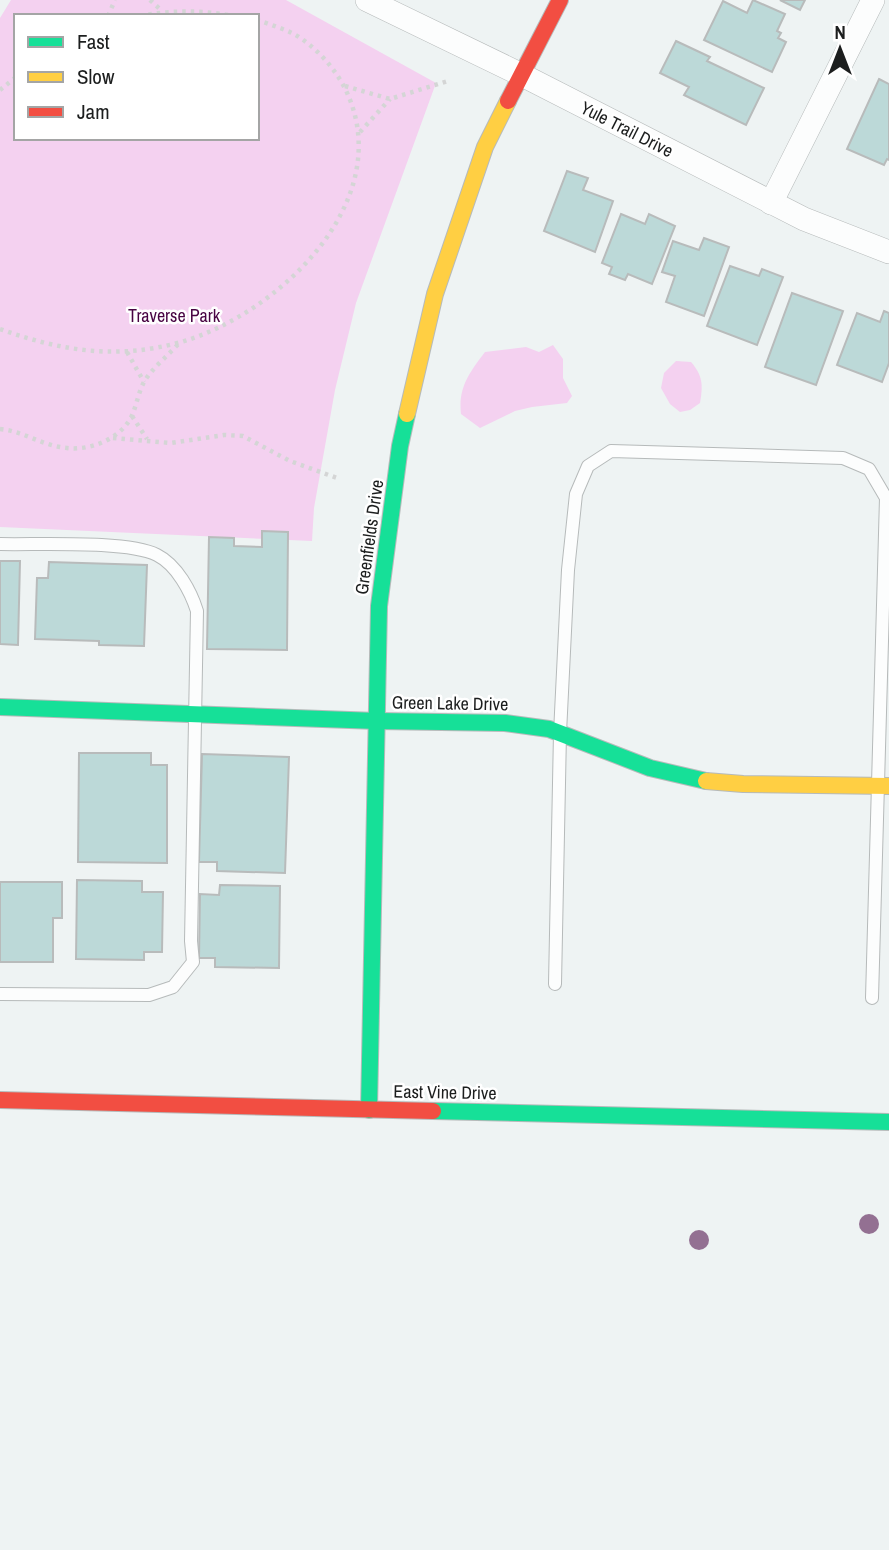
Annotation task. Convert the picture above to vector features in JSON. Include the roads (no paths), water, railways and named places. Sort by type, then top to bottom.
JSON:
[{"type":"street","name":"Yule Trail Drive","points":[[368,0],[522,75],[804,219],[889,252]]},
{"type":"street","name":"Greenfields Drive","points":[[369,1110],[379,606],[400,446],[435,293],[485,147],[560,0]]},
{"type":"street","points":[[771,203],[873,0]]},
{"type":"street","name":"Green Lake Drive","points":[[0,707],[505,723],[549,729],[650,768],[695,780],[743,784],[884,786]]},
{"type":"street","name":"East Vine Drive","points":[[0,1100],[889,1122]]},
{"type":"lane","points":[[555,984],[560,733],[568,570],[576,494],[588,466],[611,451],[843,458],[869,469],[886,498],[884,786],[872,998]]},
{"type":"lane","points":[[0,544],[124,547],[158,555],[175,571],[192,596],[197,611],[192,962],[173,987],[149,995],[0,994]]},
{"type":"park label","name":"Traverse Park","points":[[174,315]]}]
